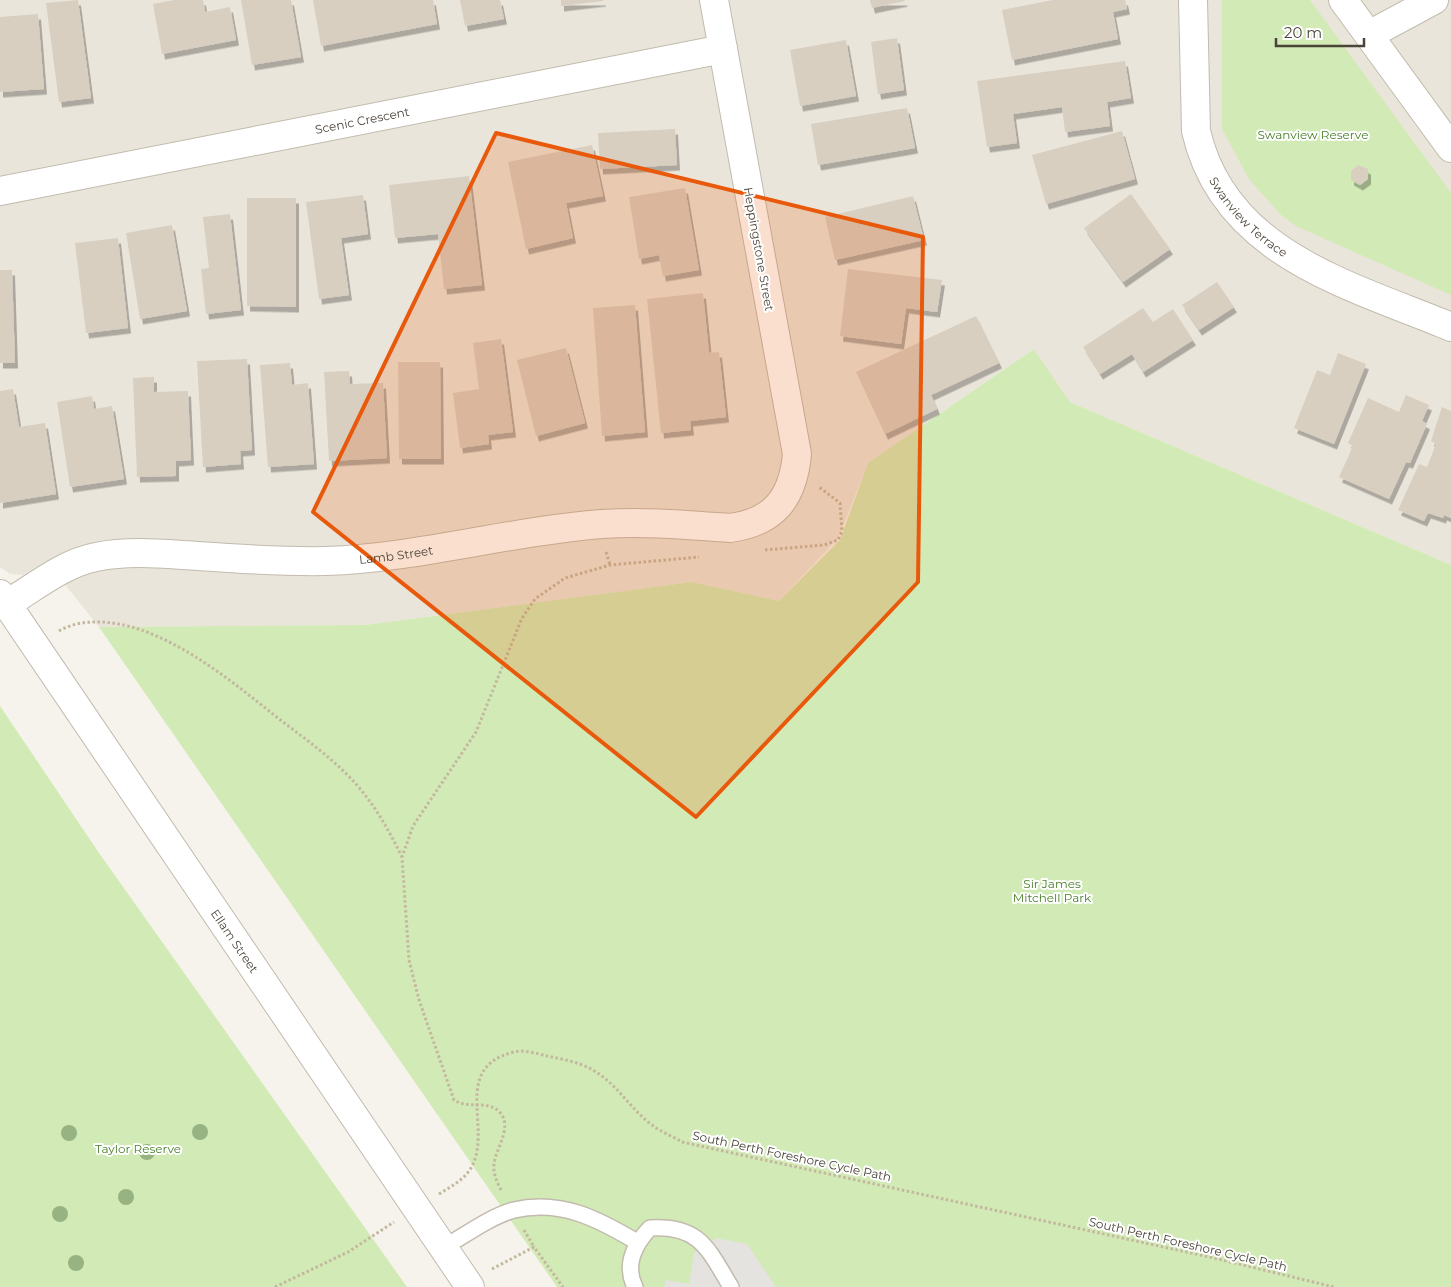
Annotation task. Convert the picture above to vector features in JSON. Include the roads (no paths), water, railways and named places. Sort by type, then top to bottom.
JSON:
[{"type":"street","name":"Heppingstone Street","points":[[714,0],[797,454],[795,475],[785,497]]},
{"type":"street","name":"Swanview Terrace","points":[[1193,0],[1196,131],[1200,149],[1219,189],[1256,231],[1276,249],[1304,265],[1451,327]]},
{"type":"street","points":[[1343,0],[1451,148]]},
{"type":"street","points":[[1369,35],[1434,0]]},
{"type":"street","name":"Scenic Crescent","points":[[0,191],[723,49]]},
{"type":"street","name":"Lamb Street","points":[[3,599],[81,561],[113,554],[140,552],[254,560],[326,561],[379,558],[429,551],[498,537],[603,524],[730,528],[748,525],[763,519],[775,510],[785,497]]},
{"type":"street","name":"Ellam Street","points":[[3,599],[468,1284]]},
{"type":"lane","points":[[443,1248],[477,1228],[513,1211],[551,1206],[600,1220],[637,1242]]},
{"type":"lane","points":[[635,1287],[631,1278],[631,1259],[637,1242],[650,1228],[672,1227],[692,1234],[708,1249],[731,1287]]},
{"type":"park label","name":"Swanview Reserve","points":[[1313,134]]},
{"type":"park label","name":"Sir James Mitchell Park","points":[[1052,890]]},
{"type":"park label","name":"Taylor Reserve","points":[[138,1148]]}]
